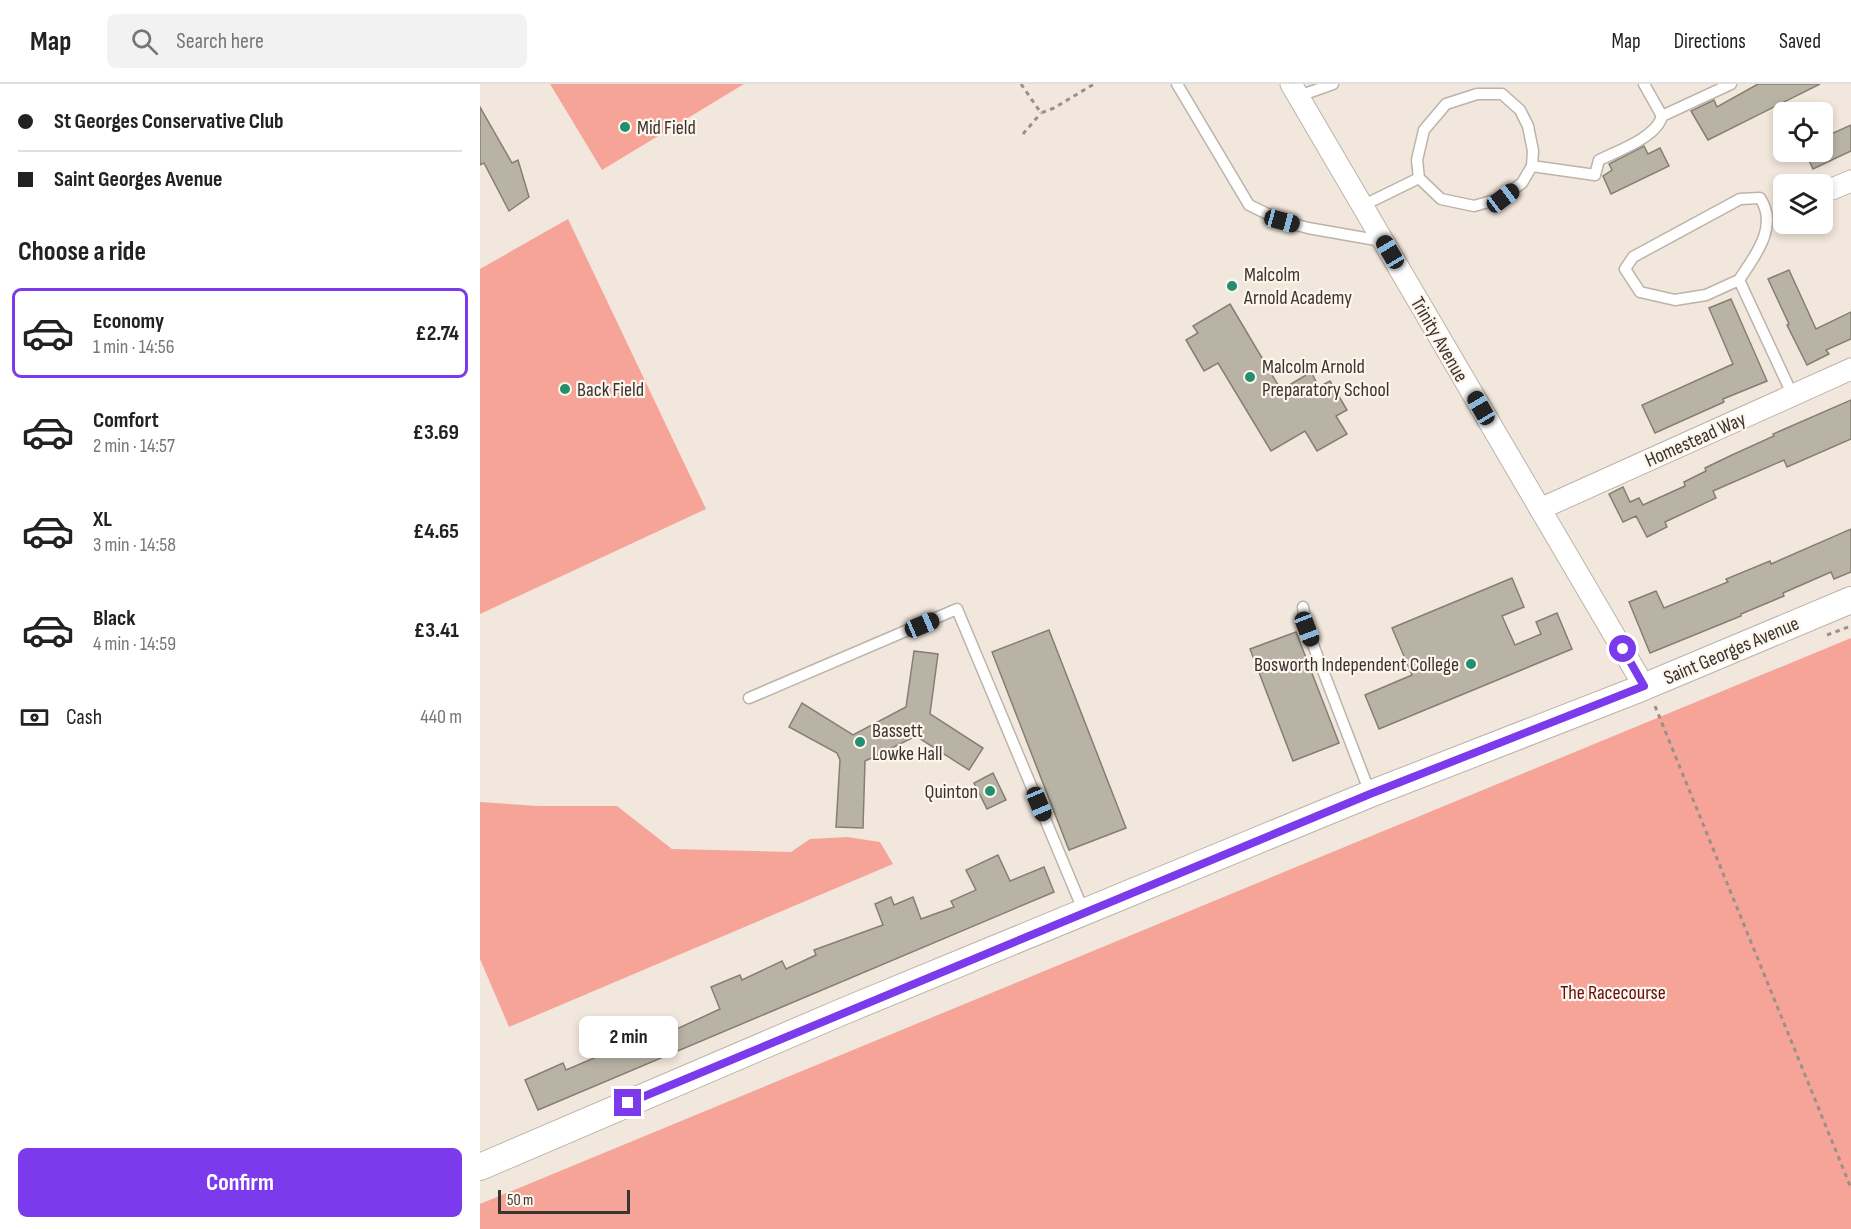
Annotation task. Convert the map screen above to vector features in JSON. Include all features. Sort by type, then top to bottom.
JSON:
[{"type":"street","name":"Trinity Avenue","points":[[1295,90],[1650,696]]},
{"type":"street","name":"Homestead Way","points":[[1540,509],[1851,369]]},
{"type":"street","name":"Saint Georges Avenue","points":[[480,1167],[833,1016],[1370,794],[1650,696],[1851,600]]},
{"type":"lane","points":[[1178,84],[1250,205],[1291,223],[1383,241]]},
{"type":"lane","points":[[1295,90],[1333,84]]},
{"type":"lane","points":[[1532,166],[1595,176],[1599,160],[1641,140],[1660,124],[1662,116],[1644,84]]},
{"type":"lane","points":[[1662,116],[1731,84]]},
{"type":"lane","points":[[1504,89],[1520,110],[1528,126],[1533,151],[1532,166],[1522,183],[1503,198],[1474,206],[1441,199],[1419,178],[1417,160],[1424,130],[1446,104],[1504,89]]},
{"type":"lane","points":[[1362,206],[1419,178]]},
{"type":"lane","points":[[1760,198],[1767,209],[1766,230],[1757,254],[1738,280],[1706,295],[1675,300],[1640,292],[1625,269],[1633,257],[1740,199],[1760,198]]},
{"type":"lane","points":[[1738,280],[1793,396]]},
{"type":"lane","points":[[1303,606],[1307,629],[1370,794]]},
{"type":"lane","points":[[749,698],[957,609],[1084,912]]},
{"type":"path","points":[[1021,84],[1041,114]]},
{"type":"path","points":[[1023,134],[1041,114],[1094,84]]},
{"type":"path","points":[[1818,639],[1851,626]]},
{"type":"path","points":[[1650,696],[1851,1188]]},
{"type":"green space","name":"Mid Field","points":[[550,84],[744,84],[602,170]]},
{"type":"green space","name":"Back Field","points":[[568,219],[706,509],[480,614],[480,269]]},
{"type":"green space","name":"The Racecourse","points":[[1851,638],[1851,1229],[480,1229],[480,1204]]},
{"type":"green space","points":[[480,802],[537,806],[617,806],[672,849],[791,852],[810,839],[847,837],[880,842],[893,864],[509,1027],[480,959]]},
{"type":"building","points":[[1758,84],[1820,84],[1784,102],[1773,102],[1773,108],[1708,140],[1691,111],[1714,100],[1717,107]]},
{"type":"building","points":[[480,107],[512,163],[518,160],[529,197],[509,211],[484,163],[480,165]]},
{"type":"building","points":[[1851,125],[1851,151],[1833,160],[1833,133]]},
{"type":"building","points":[[1644,146],[1648,154],[1660,148],[1669,166],[1611,194],[1603,176],[1612,170],[1609,164]]},
{"type":"building","points":[[1810,162],[1828,162],[1813,169]]},
{"type":"building","points":[[1789,270],[1816,329],[1851,312],[1851,339],[1826,350],[1829,354],[1807,365],[1768,279]]},
{"type":"building","points":[[1731,299],[1767,381],[1723,399],[1724,402],[1655,433],[1642,405],[1733,364],[1709,308]]},
{"type":"building","name":"Malcolm Arnold Preparatory School","points":[[1230,304],[1281,390],[1311,372],[1319,387],[1330,381],[1347,410],[1336,416],[1347,434],[1317,451],[1305,431],[1271,451],[1218,363],[1204,371],[1186,340],[1198,333],[1193,326]]},
{"type":"building","points":[[1851,400],[1851,439],[1787,467],[1784,460],[1713,491],[1716,498],[1665,522],[1667,527],[1647,537],[1636,516],[1623,522],[1609,494],[1623,487],[1630,502],[1639,498],[1643,505],[1685,486],[1684,482],[1706,471],[1705,468],[1774,436],[1773,434]]},
{"type":"building","points":[[1851,529],[1851,572],[1834,579],[1831,572],[1783,593],[1784,596],[1741,614],[1741,616],[1650,653],[1629,602],[1656,591],[1664,608],[1728,582],[1726,579],[1770,561],[1771,564]]},
{"type":"building","name":"Bosworth Independent College","points":[[1512,578],[1524,607],[1502,616],[1515,645],[1541,634],[1536,622],[1557,613],[1572,649],[1379,729],[1365,695],[1412,675],[1392,628]]},
{"type":"building","points":[[1049,630],[1126,828],[1069,850],[992,652]]},
{"type":"building","points":[[1296,632],[1339,743],[1293,761],[1250,649]]},
{"type":"building","name":"Bassett Lowke Hall","points":[[914,651],[938,654],[930,714],[983,748],[969,770],[916,736],[865,761],[863,828],[836,827],[840,760],[837,753],[789,727],[802,703],[853,735],[906,707]]},
{"type":"building","name":"Quinton","points":[[993,773],[1006,800],[987,809],[974,783]]},
{"type":"building","points":[[998,855],[1010,881],[1044,867],[1054,892],[538,1110],[525,1080],[563,1063],[566,1070],[613,1050],[611,1045],[632,1034],[637,1044],[667,1030],[668,1033],[720,1009],[711,987],[740,975],[742,980],[782,961],[786,969],[816,955],[814,950],[883,925],[875,904],[891,897],[894,905],[913,897],[921,919],[954,907],[951,901],[976,890],[966,870]]},
{"type":"place","name":"Mid Field","points":[[625,127]]},
{"type":"place","name":"Malcolm Arnold Academy","points":[[1232,286]]},
{"type":"place","name":"Malcolm Arnold Preparatory School","points":[[1250,377]]},
{"type":"place","name":"Back Field","points":[[565,389]]},
{"type":"place","name":"Bosworth Independent College","points":[[1471,664]]},
{"type":"place","name":"Bassett Lowke Hall","points":[[860,742]]},
{"type":"place","name":"Quinton","points":[[990,791]]},
{"type":"route","points":[[628,1103],[865,1002],[1370,794],[1644,686],[1623,649]]}]
